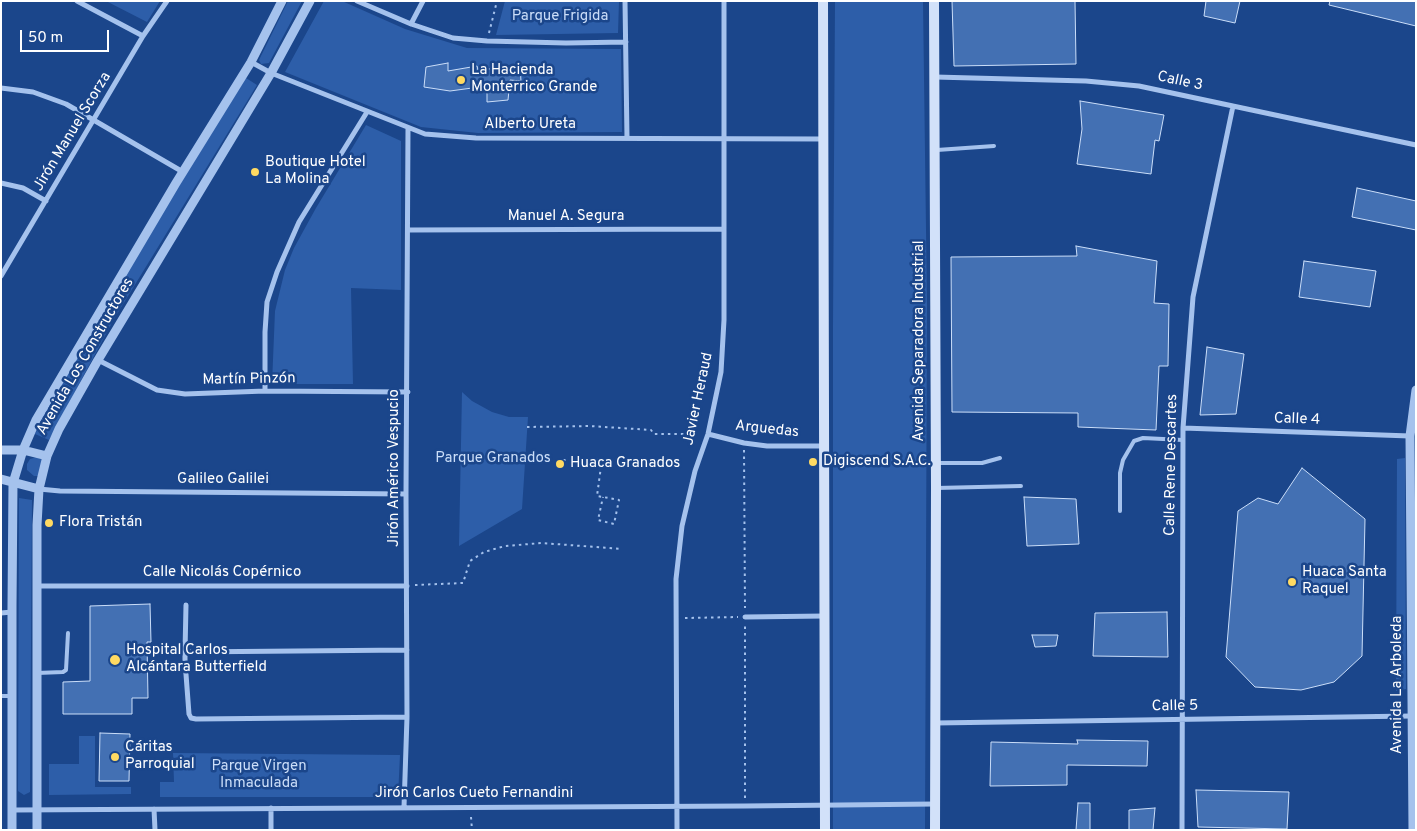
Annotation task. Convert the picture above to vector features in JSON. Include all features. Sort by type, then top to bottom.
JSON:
[{"type":"main road","points":[[823,1],[825,830]]},
{"type":"main road","name":"Avenida Separadora Industrial","points":[[934,1],[935,830]]},
{"type":"street","points":[[77,1],[143,36]]},
{"type":"street","name":"Jirón Manuel Scorza","points":[[1,276],[143,36],[167,1]]},
{"type":"street","name":"Avenida Los Constructores","points":[[12,830],[13,483],[23,450],[41,411],[182,172],[251,62],[282,1]]},
{"type":"street","name":"Avenida Los Constructores","points":[[37,830],[39,489],[47,456],[59,429],[98,360],[271,73],[310,1]]},
{"type":"street","points":[[357,1],[411,24],[452,38],[566,43],[626,42]]},
{"type":"street","points":[[411,24],[423,1]]},
{"type":"street","points":[[625,1],[627,138]]},
{"type":"street","name":"Javier Heraud","points":[[677,830],[676,579],[682,526],[695,471],[708,434],[721,372],[724,320],[724,1]]},
{"type":"street","name":"Alberto Ureta","points":[[251,62],[271,73],[408,129],[425,134],[476,138],[824,139]]},
{"type":"street","name":"Calle 3","points":[[934,77],[1086,81],[1139,86],[1416,145]]},
{"type":"street","points":[[1,88],[44,95],[66,104],[182,172]]},
{"type":"street","name":"Calle Rene Descartes","points":[[1182,830],[1183,428],[1193,298],[1233,106]]},
{"type":"street","points":[[265,391],[265,332],[268,302],[277,272],[299,222],[367,112]]},
{"type":"street","name":"Jirón Américo Vespucio","points":[[404,807],[407,718],[408,129]]},
{"type":"street","points":[[1,183],[23,188],[46,201]]},
{"type":"street","name":"Manuel A. Segura","points":[[408,230],[724,229]]},
{"type":"street","name":"Martín Pinzón","points":[[98,360],[157,390],[185,394],[265,391],[408,392]]},
{"type":"street","name":"Avenida La Arboleda","points":[[1414,830],[1410,436],[1416,390]]},
{"type":"street","name":"Calle 4","points":[[1183,428],[1410,436]]},
{"type":"street","name":"Arguedas","points":[[708,434],[744,443],[767,446],[824,446]]},
{"type":"street","points":[[1,450],[23,450],[47,456]]},
{"type":"street","points":[[1,478],[39,489]]},
{"type":"street","name":"Galileo Galilei","points":[[39,489],[70,491],[406,494]]},
{"type":"street","name":"Calle Nicolás Copérnico","points":[[37,586],[407,586]]},
{"type":"street","points":[[186,605],[185,652],[189,714],[191,718],[407,718]]},
{"type":"street","points":[[1,612],[12,612]]},
{"type":"street","points":[[745,617],[825,616]]},
{"type":"street","points":[[185,652],[407,650]]},
{"type":"street","name":"Calle 5","points":[[935,724],[1414,716]]},
{"type":"street","name":"Jirón Carlos Cueto Fernandini","points":[[12,810],[935,804]]},
{"type":"street","points":[[271,808],[271,830]]},
{"type":"street","points":[[154,809],[155,830]]},
{"type":"lane","points":[[934,150],[994,146]]},
{"type":"lane","points":[[1120,511],[1120,473],[1123,460],[1134,441],[1142,438],[1183,440]]},
{"type":"lane","points":[[936,463],[982,463],[1000,458]]},
{"type":"lane","points":[[936,488],[1021,486]]},
{"type":"lane","points":[[37,673],[62,672],[66,670],[68,633]]},
{"type":"lane","points":[[1,696],[12,696]]},
{"type":"path","points":[[487,41],[497,1]]},
{"type":"path","points":[[527,427],[590,426],[651,430],[654,434],[708,434]]},
{"type":"path","points":[[602,459],[597,496],[603,497],[618,500],[614,524],[598,520],[603,497]]},
{"type":"path","points":[[563,460],[641,459]]},
{"type":"path","points":[[407,586],[463,583],[470,561],[484,552],[505,546],[542,543],[622,549]]},
{"type":"path","points":[[676,618],[745,617]]},
{"type":"path","points":[[471,807],[472,830]]},
{"type":"green space","points":[[106,1],[160,1],[147,22]]},
{"type":"green space","points":[[288,1],[302,1],[269,63],[261,64],[259,60]]},
{"type":"green space","points":[[324,1],[342,1],[405,29],[467,48],[621,49],[622,132],[478,133],[421,127],[285,72]]},
{"type":"green space","name":"Parque Frigida","points":[[505,1],[619,1],[618,33],[496,35]]},
{"type":"green space","points":[[835,1],[923,1],[927,305],[925,830],[833,830]]},
{"type":"green space","points":[[246,78],[257,85],[114,319],[49,440],[35,434],[56,390],[146,238]]},
{"type":"green space","points":[[366,125],[401,141],[401,290],[351,288],[353,384],[272,384],[275,311],[285,270],[294,248],[316,208]]},
{"type":"green space","name":"Parque Granados","points":[[462,392],[472,401],[492,412],[509,417],[528,417],[522,509],[459,546]]},
{"type":"green space","points":[[37,457],[43,460],[40,476],[34,476],[27,470],[27,464],[30,459]]},
{"type":"green space","points":[[1405,458],[1406,689],[1396,691],[1397,459]]},
{"type":"green space","points":[[19,498],[32,500],[30,792],[24,795],[18,791]]},
{"type":"green space","points":[[79,736],[95,736],[95,787],[131,787],[131,794],[49,795],[49,764],[79,764]]},
{"type":"green space","name":"Parque Virgen Inmaculada","points":[[173,753],[400,755],[398,797],[160,797],[160,782],[174,782]]},
{"type":"building","points":[[952,1],[1075,1],[1076,64],[954,66]]},
{"type":"building","points":[[1206,1],[1240,1],[1235,23],[1204,16]]},
{"type":"building","points":[[1330,1],[1416,1],[1416,26],[1329,5]]},
{"type":"building","points":[[448,63],[448,71],[477,66],[478,70],[520,66],[521,81],[510,80],[508,100],[487,102],[487,86],[450,91],[424,87],[426,67]]},
{"type":"building","points":[[1080,101],[1164,115],[1159,141],[1155,140],[1151,174],[1077,164],[1082,129]]},
{"type":"building","points":[[1357,188],[1416,201],[1416,230],[1352,217]]},
{"type":"building","points":[[1076,246],[1157,261],[1154,303],[1169,304],[1168,366],[1159,366],[1156,430],[1078,427],[1078,413],[952,412],[951,257],[1077,256]]},
{"type":"building","points":[[1304,261],[1376,271],[1370,307],[1299,297]]},
{"type":"building","points":[[1207,347],[1244,354],[1236,414],[1200,415]]},
{"type":"building","points":[[1302,468],[1365,519],[1362,656],[1334,682],[1301,690],[1255,687],[1226,657],[1238,511],[1258,498],[1278,504]]},
{"type":"building","points":[[1024,497],[1076,499],[1079,544],[1027,546]]},
{"type":"building","points":[[150,604],[151,642],[147,642],[148,698],[132,698],[132,714],[63,714],[63,682],[90,681],[90,606]]},
{"type":"building","points":[[1167,612],[1168,657],[1093,656],[1095,613]]},
{"type":"building","points":[[1032,635],[1058,635],[1056,646],[1035,647]]},
{"type":"building","name":"Cáritas Parroquial","points":[[100,733],[130,734],[129,781],[99,781]]},
{"type":"building","points":[[1077,740],[1148,741],[1147,766],[1067,765],[1067,785],[990,786],[991,742],[1078,744]]},
{"type":"building","points":[[1196,790],[1289,792],[1287,829],[1198,827]]},
{"type":"building","points":[[1078,803],[1090,803],[1090,830],[1076,830]]},
{"type":"building","points":[[1155,808],[1153,830],[1129,830],[1129,810]]},
{"type":"place","name":"La Hacienda Monterrico Grande","points":[[461,80]]},
{"type":"place","name":"Boutique Hotel La Molina","points":[[255,172]]},
{"type":"place","name":"Digiscend S.A.C.","points":[[813,462]]},
{"type":"place","name":"Huaca Granados","points":[[560,464]]},
{"type":"place","name":"Flora Tristán","points":[[49,523]]},
{"type":"place","name":"Huaca Santa Raquel","points":[[1292,582]]},
{"type":"place","name":"Hospital Carlos Alcántara Butterfield","points":[[115,660]]},
{"type":"place","name":"Cáritas Parroquial","points":[[115,757]]}]
